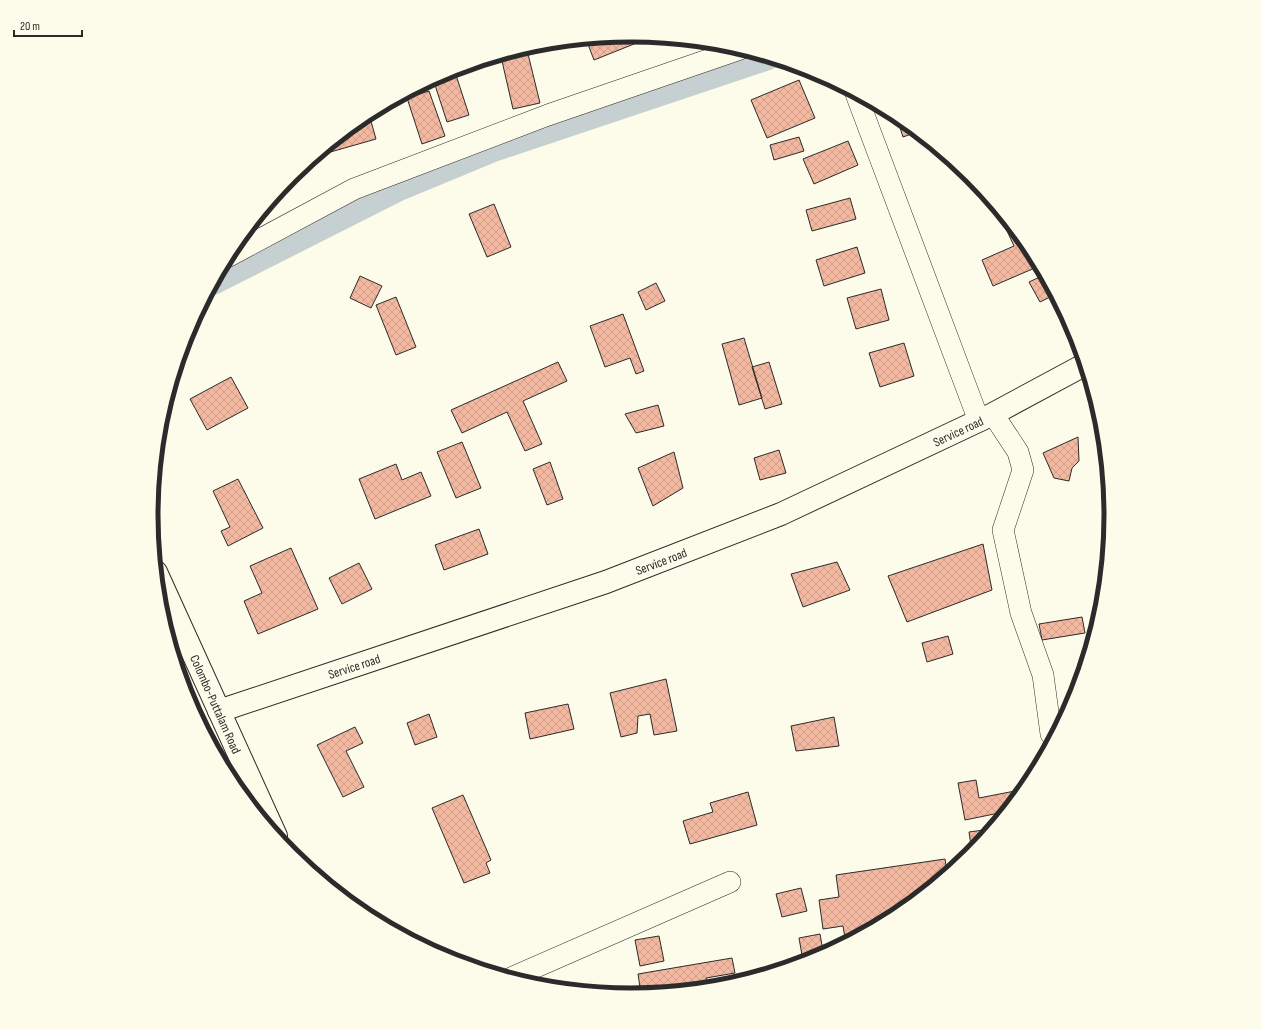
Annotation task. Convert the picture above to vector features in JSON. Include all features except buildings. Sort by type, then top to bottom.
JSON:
[{"type":"main road","name":"Service road","points":[[219,711],[606,582],[781,514],[986,418],[1080,368]]},
{"type":"main road","name":"Colombo-Puttalam Road","points":[[164,590],[268,819]]},
{"type":"street","points":[[237,251],[354,189],[548,115],[730,53]]},
{"type":"street","points":[[859,101],[986,418],[1018,452],[1023,470],[1002,530],[1021,613],[1043,675],[1051,732]]},
{"type":"street","points":[[519,975],[730,882]]},
{"type":"waterway","points":[[220,279],[397,190],[496,149],[761,60]]}]
